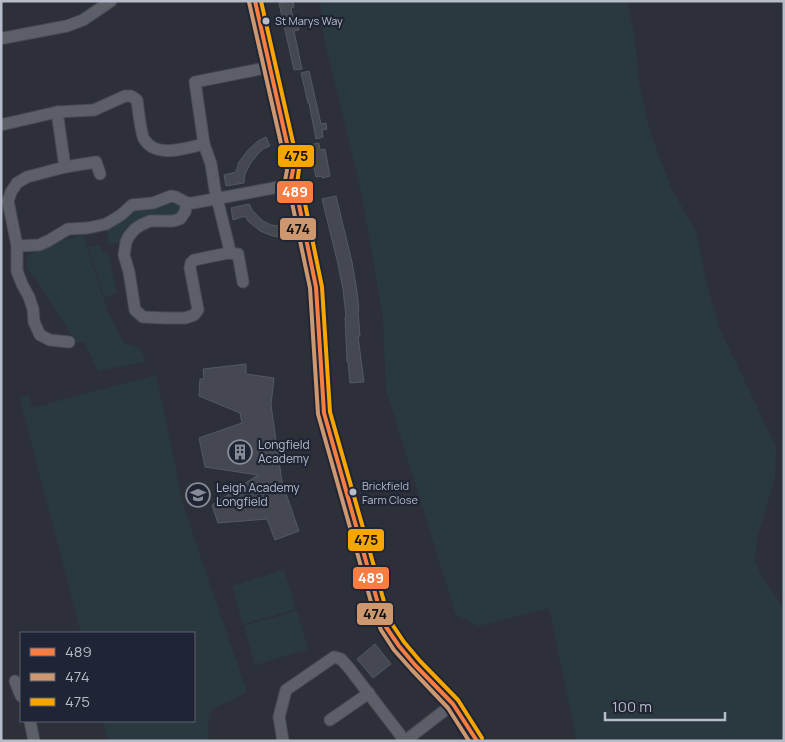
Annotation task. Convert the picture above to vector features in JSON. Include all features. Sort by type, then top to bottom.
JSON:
[{"type":"main road","points":[[255,1],[293,170],[290,184],[297,195],[316,286],[324,412],[379,607],[386,627],[399,646],[453,704],[477,741]]},
{"type":"street","points":[[1,38],[67,26],[83,20],[97,5],[111,1]]},
{"type":"street","points":[[228,253],[229,247],[216,199],[211,164],[204,144],[195,82],[270,67]]},
{"type":"street","points":[[1,125],[57,112],[94,110],[125,96],[132,96],[137,100],[144,139],[151,147],[162,152],[204,144]]},
{"type":"street","points":[[57,112],[65,167]]},
{"type":"street","points":[[69,342],[50,340],[40,335],[34,322],[29,297],[17,271],[17,246],[8,201],[17,183],[26,177],[65,167],[96,162],[100,174]]},
{"type":"street","points":[[17,246],[41,244],[68,229],[88,228],[106,224],[121,215],[132,205],[153,203],[171,196],[187,203],[195,203],[290,184]]},
{"type":"street","points":[[187,203],[181,218],[171,221],[146,223],[135,229],[128,238],[124,255],[135,310],[143,317],[185,318],[194,315],[198,310],[190,268],[194,260],[228,253],[238,254],[244,282]]},
{"type":"street","points":[[283,741],[279,717],[286,690],[334,657],[341,659],[405,741],[453,704]]},
{"type":"street","points":[[15,681],[20,694]]},
{"type":"street","points":[[330,720],[369,693]]},
{"type":"street","points":[[30,722],[34,741]]},
{"type":"shaded area","points":[[320,1],[627,1],[634,33],[639,83],[650,132],[672,190],[697,235],[706,281],[719,327],[776,447],[775,477],[757,539],[755,561],[784,611],[784,741],[577,741],[549,608],[479,626],[456,615],[386,390],[383,317],[361,191],[324,38]]},
{"type":"shaded area","points":[[170,199],[180,204],[182,213],[162,218],[121,242],[109,245],[106,226],[129,211]]},
{"type":"shaded area","points":[[83,235],[107,310],[124,343],[140,348],[146,361],[98,371],[85,343],[76,342],[37,280],[27,269],[27,256],[59,241]]},
{"type":"shaded area","points":[[101,245],[102,252],[108,253],[117,294],[104,297],[88,247]]},
{"type":"shaded area","points":[[156,375],[181,499],[247,693],[211,709],[207,729],[210,741],[109,741],[103,722],[195,722],[195,632],[81,632],[20,399],[29,395],[32,408]]},
{"type":"shaded area","points":[[284,570],[296,609],[243,624],[232,586]]},
{"type":"shaded area","points":[[297,611],[308,649],[255,665],[244,626]]},
{"type":"building","points":[[293,1],[294,7],[291,8],[294,24],[298,24],[299,30],[294,31],[302,69],[294,70],[279,3]]},
{"type":"building","points":[[309,71],[321,124],[326,123],[327,129],[322,130],[323,137],[316,139],[301,73]]},
{"type":"building","points":[[266,137],[270,146],[263,149],[250,164],[245,174],[244,183],[226,186],[224,175],[236,172],[239,162],[248,150]]},
{"type":"building","points":[[319,143],[320,150],[325,149],[330,176],[322,178],[322,176],[316,177],[309,145]]},
{"type":"building","points":[[336,196],[357,291],[360,336],[358,336],[364,382],[350,383],[343,289],[322,199]]},
{"type":"building","points":[[249,204],[263,221],[271,225],[287,227],[286,238],[260,231],[245,216],[233,220],[231,208]]},
{"type":"building","name":"Longfield Academy","points":[[246,364],[246,374],[274,378],[271,405],[282,482],[299,531],[275,540],[267,519],[218,523],[212,505],[258,475],[205,467],[199,438],[242,423],[240,413],[199,396],[200,379],[204,379],[203,369]]},
{"type":"building","points":[[375,644],[391,664],[373,678],[357,659]]},
{"type":"transit line","name":"489","points":[[255,1],[293,170],[290,185],[297,195],[316,287],[324,413],[379,607],[386,627],[399,646],[453,704],[477,741]]},
{"type":"transit line","name":"475","points":[[261,1],[299,169],[297,184],[303,194],[322,287],[330,412],[385,605],[392,624],[404,642],[458,700],[482,738]]},
{"type":"transit line","name":"474","points":[[249,2],[287,170],[284,186],[291,198],[310,288],[318,414],[373,609],[381,630],[394,650],[448,708],[469,741]]},
{"type":"place","name":"St Marys Way","points":[[266,21]]},
{"type":"place","name":"Longfield Academy","points":[[240,452]]},
{"type":"place","name":"Brickfield Farm Close","points":[[353,492]]},
{"type":"place","name":"Leigh Academy Longfield","points":[[198,495]]}]
